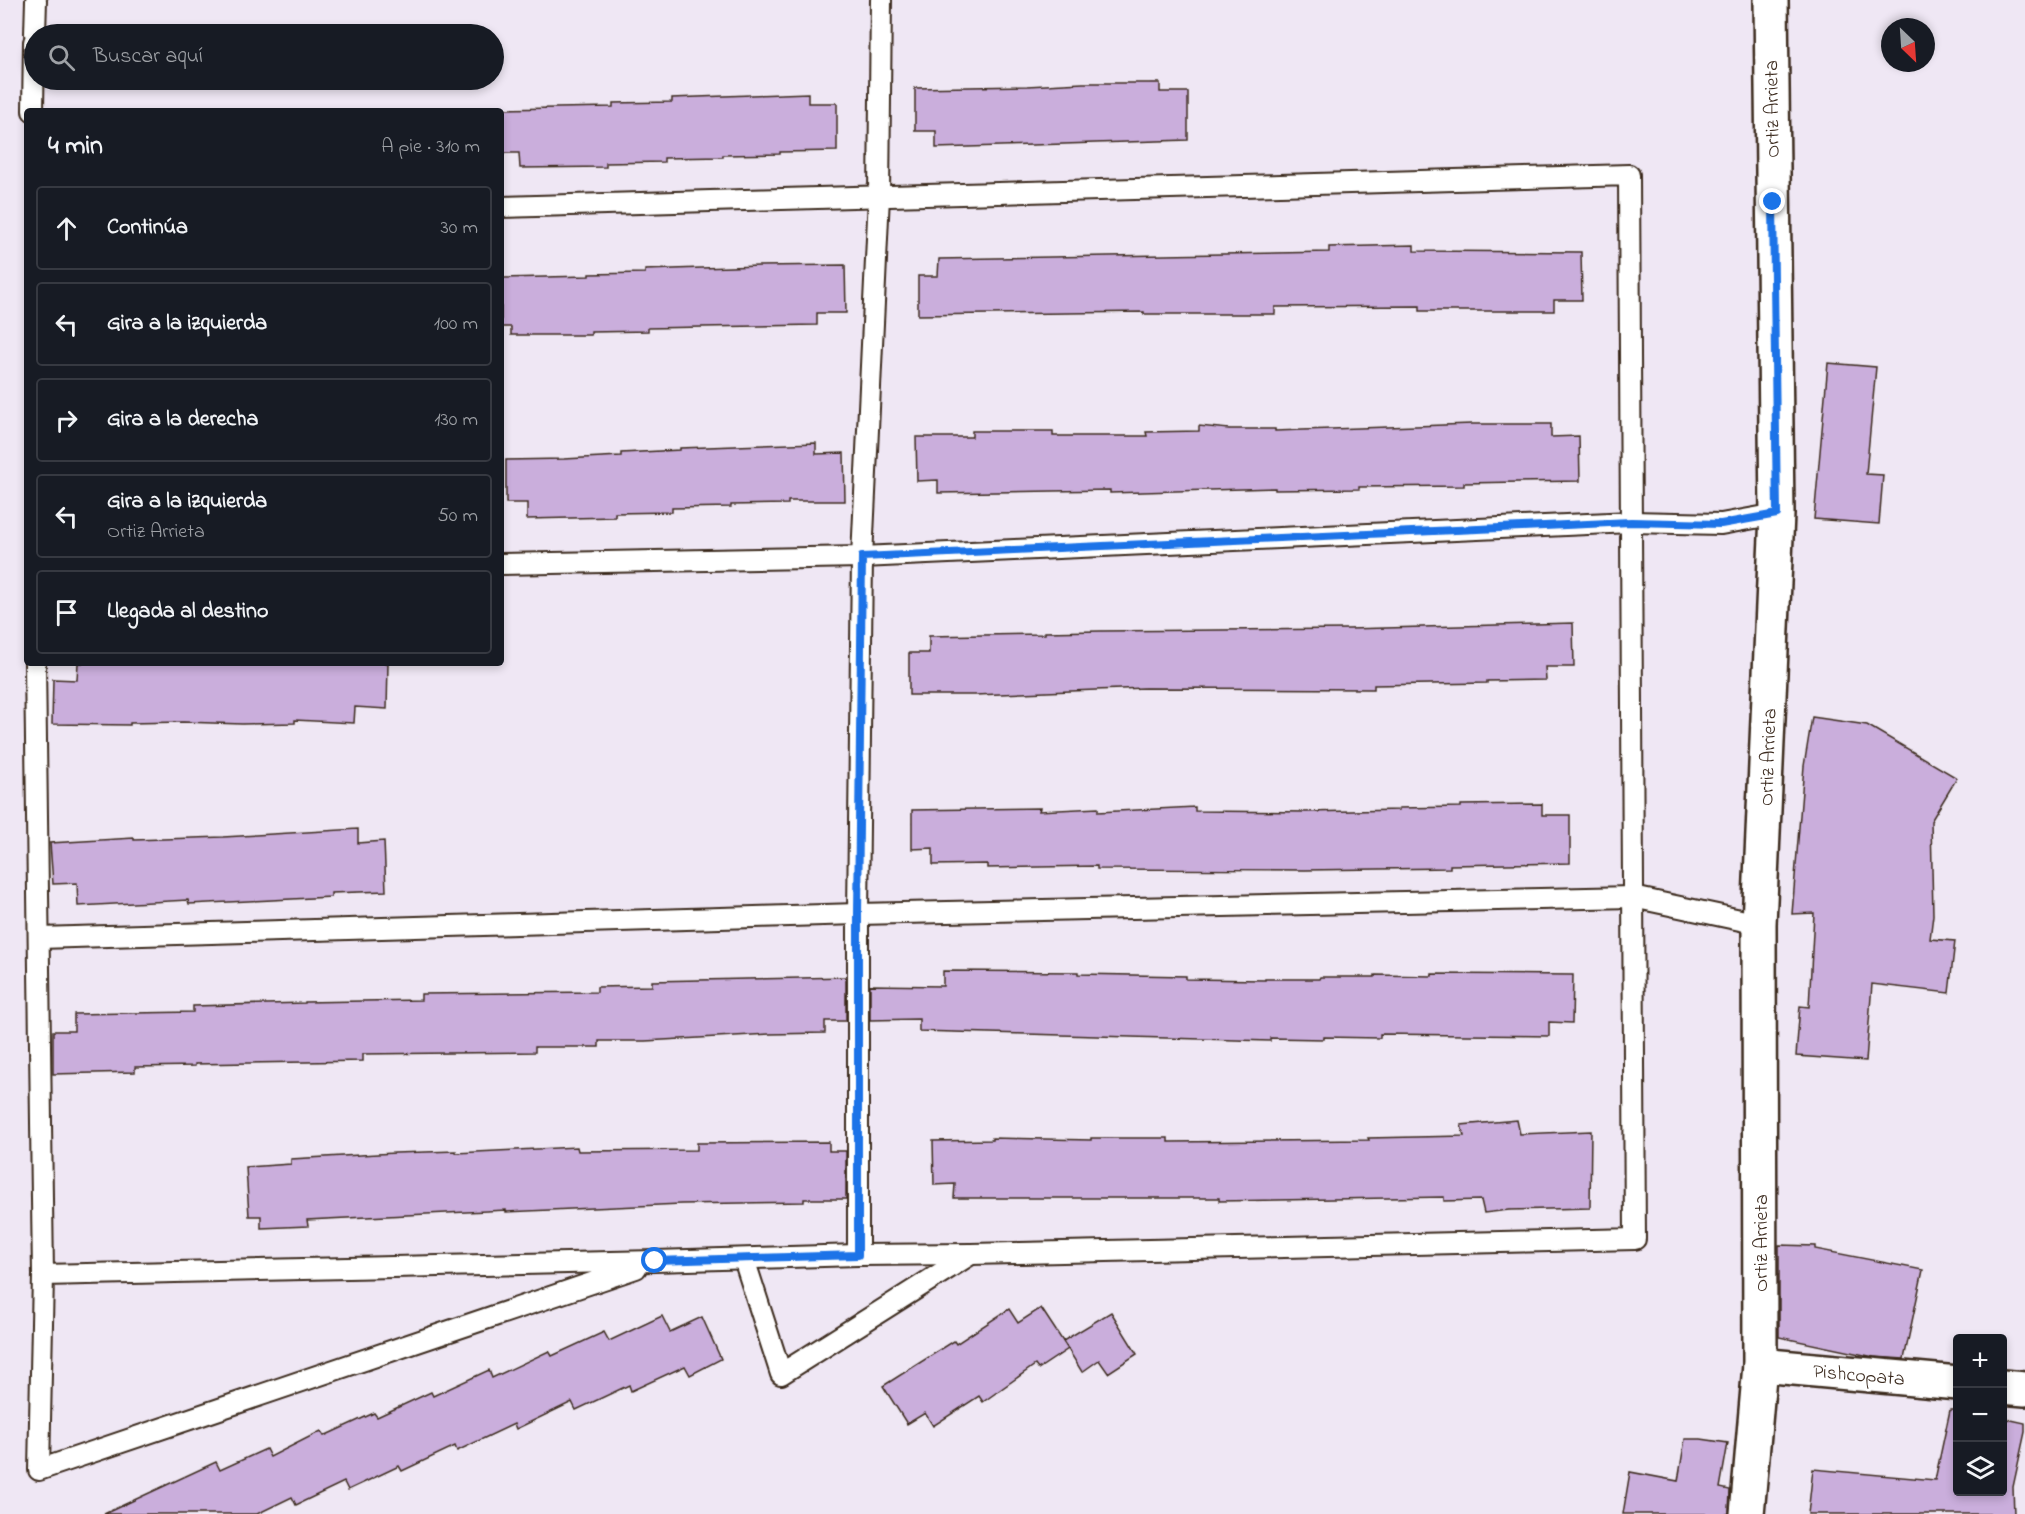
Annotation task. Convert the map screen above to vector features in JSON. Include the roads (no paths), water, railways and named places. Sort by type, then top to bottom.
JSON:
[{"type":"street","name":"Ortiz Arrieta","points":[[1747,1514],[1760,1365],[1760,924],[1777,514],[1771,0]]},
{"type":"street","name":"Pishcopata","points":[[1760,1365],[1953,1383]]},
{"type":"street","points":[[2007,1387],[2025,1389]]},
{"type":"lane","points":[[35,24],[36,0]]},
{"type":"lane","points":[[858,1255],[858,914],[862,557],[879,196],[881,0]]},
{"type":"lane","points":[[33,90],[33,108]]},
{"type":"lane","points":[[43,1275],[1635,1239],[1629,175],[504,207]]},
{"type":"lane","points":[[504,564],[862,557],[1631,522],[1721,524],[1777,514]]},
{"type":"lane","points":[[35,666],[43,1275],[39,1470],[655,1261]]},
{"type":"lane","points":[[39,938],[858,914],[1633,897],[1760,924]]},
{"type":"lane","points":[[744,1259],[781,1374],[971,1254]]}]
